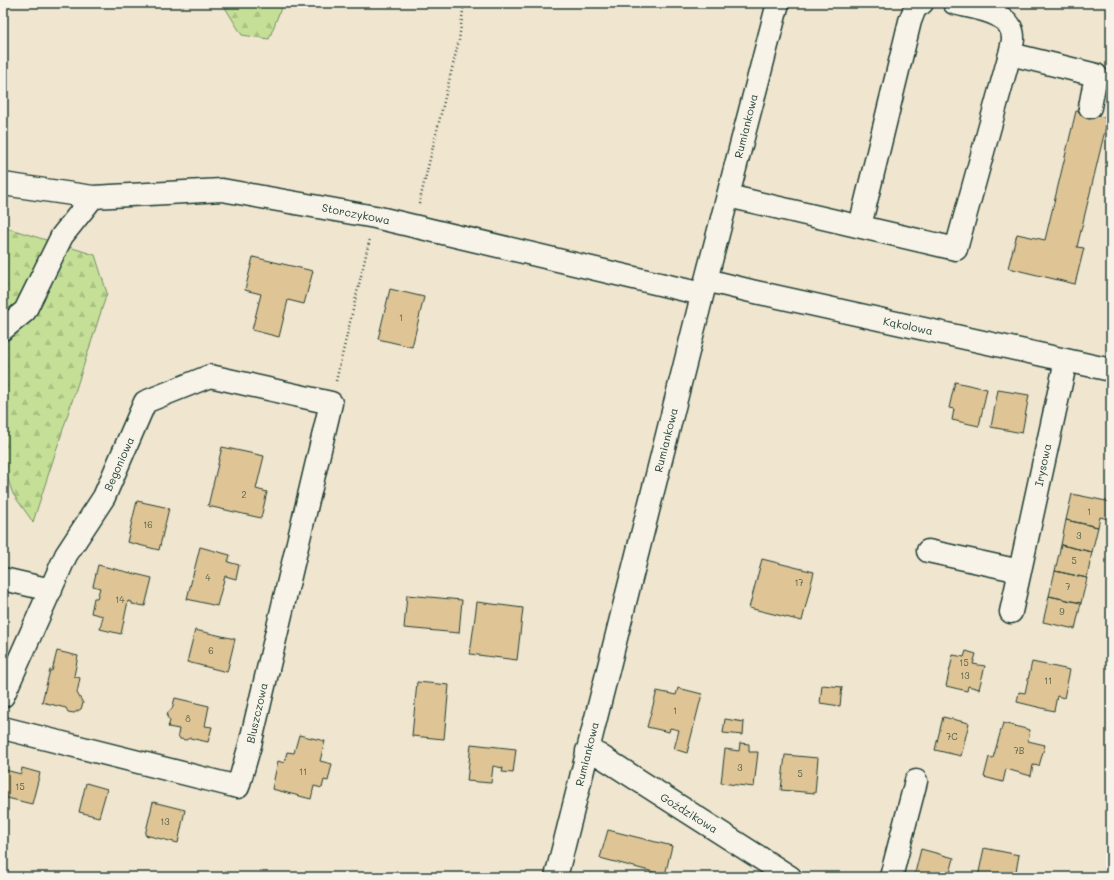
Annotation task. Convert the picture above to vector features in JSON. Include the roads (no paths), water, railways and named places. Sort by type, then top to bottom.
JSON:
[{"type":"street","name":"Rumiankowa","points":[[556,877],[704,287],[778,3]]},
{"type":"street","points":[[860,226],[910,21],[915,8],[922,3]]},
{"type":"street","points":[[728,196],[956,249],[1010,54],[1013,37],[1009,24],[1001,16],[954,3]]},
{"type":"street","points":[[1010,54],[1096,75],[1090,107]]},
{"type":"street","name":"Storczykowa","points":[[3,184],[93,197],[222,190],[375,217],[704,287]]},
{"type":"street","points":[[3,329],[25,311],[62,236],[93,197]]},
{"type":"street","name":"Kąkolowa","points":[[704,287],[751,291],[1111,370]]},
{"type":"street","name":"Irysowa","points":[[1011,612],[1066,360]]},
{"type":"street","name":"Begoniowa","points":[[3,696],[66,555],[104,496],[145,402],[210,376],[331,403]]},
{"type":"street","name":"Bluszczowa","points":[[3,728],[238,787],[252,738],[331,403]]},
{"type":"street","points":[[928,551],[1020,571]]},
{"type":"street","points":[[3,579],[51,590]]},
{"type":"street","name":"Goździkowa","points":[[588,751],[599,755],[790,877]]},
{"type":"street","points":[[891,877],[916,781]]}]
